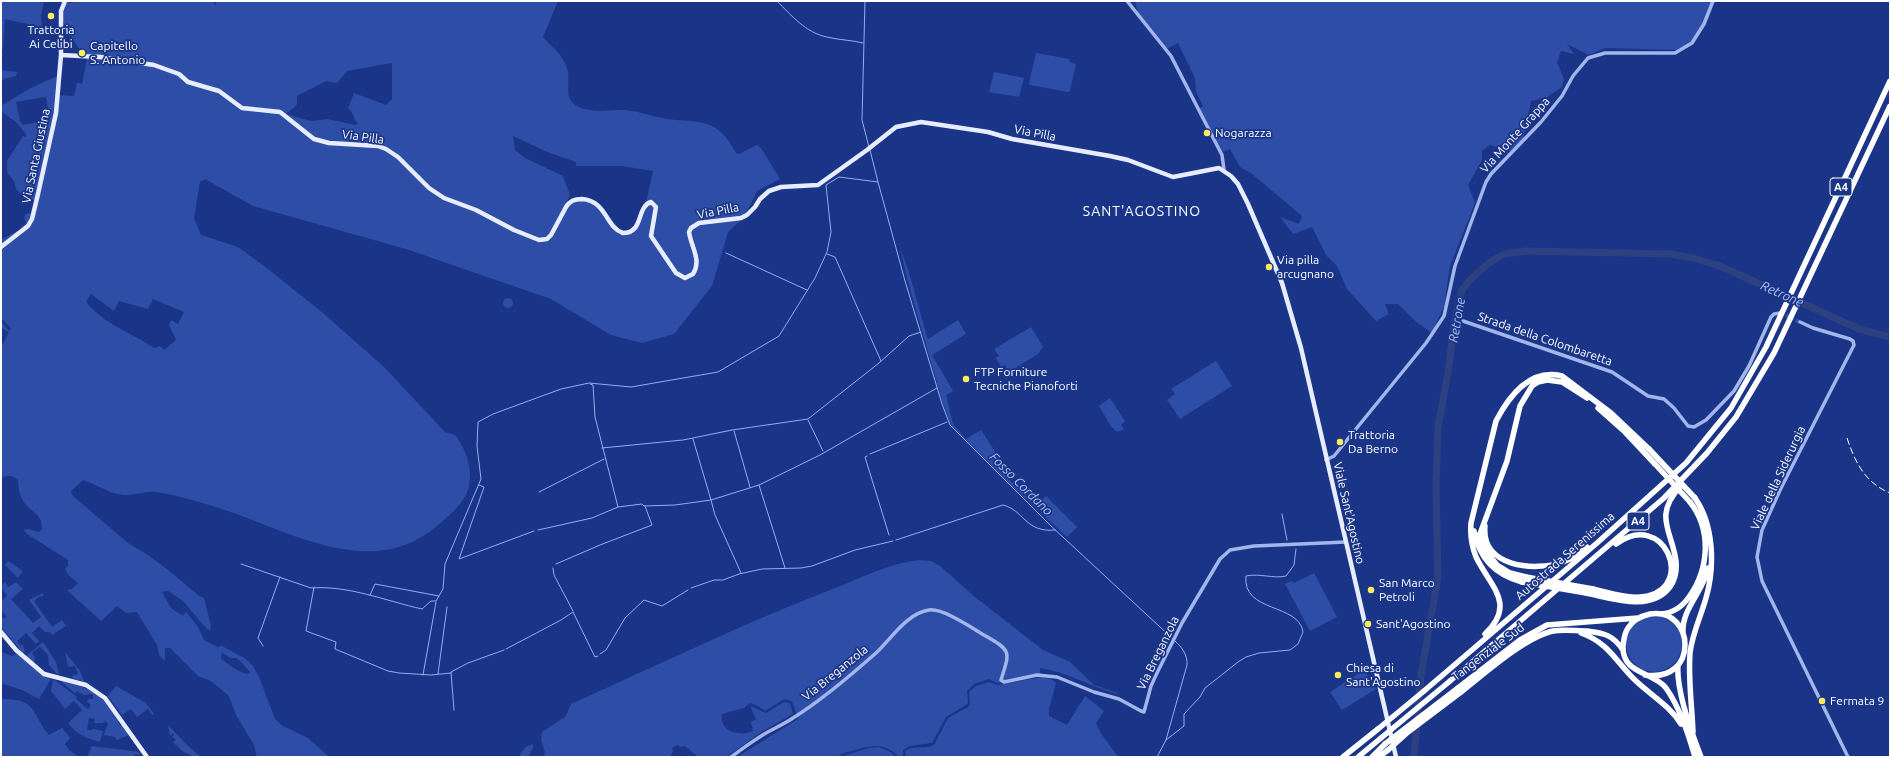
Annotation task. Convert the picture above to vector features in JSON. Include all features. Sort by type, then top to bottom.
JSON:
[{"type":"highway","name":"Autostrada Serenissima","points":[[1342,757],[1444,674],[1655,493],[1698,450],[1730,408],[1758,364],[1890,81]]},
{"type":"highway","name":"Autostrada Serenissima","points":[[1358,757],[1529,615],[1664,498],[1690,473],[1736,417],[1763,374],[1801,297],[1890,106]]},
{"type":"highway","points":[[1424,690],[1489,631],[1498,615],[1500,605],[1498,594],[1479,563],[1473,546],[1471,531],[1473,515],[1496,421],[1503,408],[1529,380],[1540,375],[1553,374],[1562,376],[1611,413],[1649,449],[1693,500],[1704,535],[1705,555],[1703,569],[1696,586],[1681,607],[1669,613],[1640,617],[1627,629],[1624,639],[1624,651],[1630,665],[1636,670],[1665,686],[1691,733],[1701,757]]},
{"type":"highway","points":[[1529,615],[1573,580],[1614,546],[1629,536],[1642,534],[1653,538],[1661,544],[1670,556],[1672,568],[1670,577],[1662,589],[1654,594],[1638,597],[1593,589],[1524,580],[1501,568],[1492,560],[1485,550],[1480,534],[1507,461],[1520,406],[1529,389],[1542,381],[1552,380],[1562,382],[1585,397],[1625,432],[1654,464],[1701,508],[1707,524],[1710,552],[1708,590],[1690,653],[1691,733]]},
{"type":"highway","points":[[1473,515],[1476,539],[1482,556],[1500,573],[1524,580],[1586,593],[1644,602],[1657,598],[1669,589],[1675,577],[1675,555],[1666,526],[1668,505],[1674,493],[1715,449],[1736,417]]},
{"type":"highway","points":[[1489,508],[1485,523],[1485,535],[1488,547],[1495,555],[1508,563],[1548,566],[1564,562],[1576,556],[1655,493]]},
{"type":"highway","points":[[1695,757],[1691,733],[1677,676],[1678,665],[1685,650],[1683,632],[1684,617],[1700,589],[1707,573],[1710,552]]},
{"type":"highway","points":[[1659,614],[1674,620],[1683,632]]},
{"type":"highway","name":"Tangenziale Sud","points":[[1372,757],[1460,690],[1520,640],[1547,625],[1566,622],[1628,620],[1640,617]]},
{"type":"highway","points":[[1573,630],[1589,636],[1609,649],[1635,680],[1666,705],[1691,733]]},
{"type":"highway","name":"Tangenziale Sud","points":[[1460,690],[1534,640],[1553,631],[1573,630],[1605,633],[1612,636],[1624,651]]},
{"type":"highway","points":[[1645,675],[1662,675],[1678,665]]},
{"type":"highway","name":"Tangenziale Sud","points":[[1380,757],[1387,747]]},
{"type":"main road","name":"Via Santa Giustina","points":[[1,247],[22,232],[32,219],[47,162],[54,125],[61,55],[61,11],[65,1]]},
{"type":"main road","name":"Via Pilla","points":[[61,55],[100,57],[154,65],[179,74],[188,82],[219,91],[242,108],[280,112],[314,139],[329,143],[378,146],[386,149],[398,157],[429,188],[440,195],[481,212],[514,230],[539,240],[547,239],[551,235],[566,207],[569,203],[576,199],[590,200],[598,205],[617,229],[623,233],[632,231],[638,224],[644,206],[651,202],[656,206],[651,236],[676,273],[685,278],[693,274],[697,266],[697,260],[689,232],[695,225],[703,222],[741,218],[748,215],[760,199],[769,191],[781,187],[818,185],[896,127],[920,122],[988,132],[1012,139],[1110,156],[1128,160],[1173,177],[1221,169]]},
{"type":"main road","name":"Viale Sant'Agostino","points":[[1221,169],[1238,184],[1284,288],[1301,346],[1326,460],[1396,757]]},
{"type":"main road","points":[[1,632],[16,650],[44,674],[86,685],[105,698],[147,757]]},
{"type":"street","points":[[1127,1],[1171,56],[1222,155],[1221,169]]},
{"type":"street","name":"Via Monte Grappa","points":[[1326,460],[1334,456],[1426,342],[1444,316],[1454,266],[1486,182],[1491,174],[1541,122],[1562,96],[1573,76],[1588,58],[1605,53],[1675,53],[1692,43],[1704,24],[1713,1]]},
{"type":"street","name":"Strada della Colombaretta","points":[[1464,321],[1612,372],[1648,396],[1664,400],[1674,408],[1688,426],[1694,427],[1706,420],[1734,391],[1749,366],[1771,318],[1774,314],[1780,313]]},
{"type":"street","name":"Viale della Siderurgia","points":[[1800,322],[1813,328],[1853,341],[1854,345],[1781,488],[1762,530],[1757,557],[1762,581],[1848,757]]},
{"type":"street","name":"Via Breganzola","points":[[731,757],[766,733],[792,718],[835,688],[875,653],[912,617],[924,611],[935,610],[942,613],[999,644],[1006,651],[1007,656],[1007,664],[1001,680],[1004,682],[1037,676],[1057,677],[1094,692],[1119,699],[1144,712],[1154,681],[1176,636],[1220,559],[1230,550],[1254,546],[1346,542]]},
{"type":"shaded area","points":[[1,1],[44,1],[41,17],[42,27],[5,19],[3,49],[1,51]]},
{"type":"shaded area","points":[[67,1],[70,3],[78,1],[213,1],[216,6],[216,1],[558,1],[543,37],[560,55],[565,63],[568,72],[569,96],[573,103],[584,109],[590,110],[623,110],[662,118],[708,124],[723,133],[736,153],[739,154],[757,145],[761,148],[780,179],[757,191],[741,220],[728,232],[712,286],[674,334],[642,343],[611,335],[551,299],[406,249],[253,206],[205,179],[200,182],[194,218],[201,235],[238,247],[323,313],[384,367],[445,432],[455,435],[460,441],[469,464],[469,488],[460,504],[453,512],[437,526],[410,543],[382,550],[353,551],[324,545],[294,536],[237,514],[169,494],[151,492],[122,495],[83,480],[71,491],[73,496],[128,543],[148,555],[199,596],[204,598],[211,626],[210,631],[183,601],[168,591],[162,592],[171,608],[183,616],[186,612],[198,627],[204,640],[217,647],[222,646],[246,659],[253,666],[259,677],[275,719],[283,726],[308,738],[329,757],[257,757],[254,745],[236,715],[229,696],[211,681],[198,676],[170,648],[165,648],[165,661],[159,655],[157,645],[137,612],[126,613],[117,606],[101,621],[67,590],[72,589],[78,583],[68,575],[65,569],[68,566],[68,560],[27,534],[24,530],[28,529],[39,532],[42,529],[42,523],[38,516],[23,501],[19,490],[18,480],[11,476],[1,477],[1,345],[9,332],[1,328],[1,321],[9,331],[11,328],[1,318],[1,240],[19,230],[26,223],[24,217],[26,214],[31,213],[35,201],[22,195],[16,189],[14,181],[7,172],[7,161],[23,136],[26,137],[26,134],[16,122],[1,111],[1,106],[27,90],[57,76],[56,95],[74,96],[77,83],[82,84],[87,59],[69,34],[62,19],[62,12]],"holes":[[[392,63],[392,99],[386,105],[354,93],[348,108],[358,124],[355,125],[328,119],[311,121],[286,114],[297,105],[297,96],[326,81],[337,83],[347,71]],[[44,97],[46,98],[50,118],[48,120],[23,125],[20,121],[16,102]],[[513,136],[547,152],[576,162],[576,166],[622,166],[653,171],[646,203],[632,230],[621,231],[604,209],[580,198],[566,203],[570,195],[563,176],[525,158],[515,150]],[[91,294],[114,311],[119,301],[148,309],[153,299],[184,312],[178,324],[171,320],[169,325],[176,340],[164,350],[160,346],[154,348],[110,323],[86,302]],[[222,652],[230,658],[236,658],[250,672],[248,674],[233,668],[221,659]]]},
{"type":"shaded area","points":[[1135,1],[1711,1],[1703,23],[1692,42],[1676,50],[1605,48],[1589,55],[1567,44],[1574,54],[1561,51],[1557,62],[1564,79],[1562,87],[1547,97],[1531,101],[1523,139],[1510,151],[1490,145],[1482,151],[1482,160],[1468,185],[1475,203],[1450,266],[1444,306],[1432,333],[1415,321],[1398,304],[1385,304],[1389,314],[1376,321],[1347,289],[1337,266],[1326,255],[1312,227],[1293,234],[1280,217],[1299,224],[1302,216],[1251,173],[1240,167],[1230,149],[1223,152],[1199,109],[1203,106],[1196,92],[1195,78],[1178,43],[1166,49],[1138,13]]},
{"type":"shaded area","points":[[1036,53],[1069,59],[1070,62],[1076,64],[1070,91],[1068,92],[1030,85],[1029,83]]},
{"type":"shaded area","points":[[1,70],[17,72],[16,76],[1,80]]},
{"type":"shaded area","points":[[994,72],[1024,78],[1019,97],[989,92]]},
{"type":"shaded area","points":[[900,248],[928,339],[958,320],[966,334],[932,355],[953,391],[946,395],[953,424],[966,439],[981,430],[1004,465],[1000,468],[1008,479],[1036,505],[1046,496],[1077,527],[1067,537],[1012,486],[951,425],[943,404]]},
{"type":"shaded area","points":[[506,298],[510,298],[513,303],[510,308],[506,308],[503,305],[503,301]]},
{"type":"shaded area","points":[[1031,327],[1043,347],[1038,354],[1009,372],[1005,365],[1001,367],[996,358],[999,356],[994,349]]},
{"type":"shaded area","points":[[1216,361],[1232,386],[1180,419],[1167,400],[1175,394],[1171,389]]},
{"type":"shaded area","points":[[1110,398],[1125,421],[1121,425],[1124,429],[1117,432],[1110,425],[1099,406]]},
{"type":"shaded area","points":[[919,560],[931,561],[940,566],[975,597],[1043,650],[1070,662],[1094,685],[1118,693],[1107,691],[1070,676],[1040,668],[1040,675],[998,683],[989,679],[974,684],[967,691],[968,703],[946,717],[932,743],[910,746],[903,750],[903,757],[899,757],[883,747],[871,746],[841,754],[838,757],[737,757],[798,719],[792,701],[784,699],[765,711],[750,703],[744,708],[722,714],[722,720],[727,729],[737,733],[748,733],[753,731],[751,722],[756,719],[750,706],[766,713],[784,702],[790,703],[793,714],[763,731],[726,757],[698,757],[685,746],[680,747],[678,745],[672,748],[673,751],[670,757],[542,757],[545,753],[541,739],[542,732],[566,716],[571,704],[734,630],[800,602],[897,564]]},
{"type":"shaded area","points":[[8,561],[23,571],[18,578],[5,565]]},
{"type":"shaded area","points":[[1314,573],[1337,617],[1310,631],[1285,584],[1292,581],[1294,583]]},
{"type":"shaded area","points":[[5,582],[8,587],[16,582],[23,589],[11,599],[33,623],[41,617],[29,600],[43,593],[44,595],[41,597],[40,596],[34,601],[52,627],[62,620],[66,626],[52,635],[50,632],[45,632],[39,626],[32,633],[39,641],[36,644],[26,633],[17,641],[21,646],[22,644],[25,651],[23,653],[1,627],[1,619],[7,617],[1,610],[1,601],[7,596],[1,587]]},
{"type":"shaded area","points":[[1654,616],[1665,618],[1674,624],[1680,633],[1682,644],[1680,655],[1674,664],[1665,670],[1654,672],[1643,670],[1634,664],[1628,655],[1626,644],[1628,633],[1634,624],[1643,618]]},
{"type":"shaded area","points":[[43,642],[56,662],[59,674],[57,674],[49,665],[48,655],[40,647],[32,653],[35,657],[34,663],[26,656]]},
{"type":"shaded area","points":[[1,652],[12,656],[16,654],[51,679],[39,699],[22,690],[1,683]]},
{"type":"shaded area","points":[[65,652],[80,671],[84,681],[73,679],[72,676],[78,674],[75,666],[68,667]]},
{"type":"shaded area","points":[[1364,670],[1376,689],[1342,710],[1330,692]]},
{"type":"shaded area","points":[[1042,677],[1051,679],[1056,683],[1049,709],[1049,716],[1067,725],[1085,696],[1104,711],[1096,723],[1100,732],[1118,757],[906,757],[905,751],[911,748],[928,747],[934,745],[948,718],[968,707],[970,704],[969,692],[976,686],[989,682],[998,685]]},
{"type":"shaded area","points":[[53,679],[77,697],[76,699],[88,709],[91,706],[87,701],[89,699],[93,699],[93,694],[84,695],[77,691],[75,693],[60,681],[80,686],[97,694],[116,715],[120,726],[124,723],[131,734],[117,740],[115,737],[104,735],[108,723],[104,721],[103,723],[94,723],[95,719],[89,718],[87,730],[93,729],[103,731],[100,742],[84,737],[84,734],[83,736],[74,730],[68,723],[82,710],[74,701],[65,709],[51,691]]},
{"type":"shaded area","points":[[116,686],[146,703],[154,714],[152,715],[148,709],[137,717],[131,709],[122,715],[108,696]]},
{"type":"shaded area","points":[[1,699],[13,699],[27,704],[32,708],[49,735],[62,728],[70,738],[65,744],[69,750],[79,757],[1,757]]},
{"type":"shaded area","points":[[168,725],[201,757],[191,757],[192,756],[182,751],[173,742],[176,740],[172,737],[174,735],[173,733],[170,736]]},
{"type":"shaded area","points":[[533,744],[533,748],[529,755],[531,757],[520,757],[520,754],[526,747]]},
{"type":"shaded area","points":[[92,746],[139,752],[140,755],[135,754],[133,757],[87,757]]},
{"type":"shaded area","points":[[879,747],[892,753],[896,757],[840,757],[869,748]]},
{"type":"waterway","points":[[777,1],[799,23],[812,32],[827,37],[863,43]]},
{"type":"waterway","points":[[865,1],[862,120],[869,147]]},
{"type":"waterway","points":[[241,564],[311,588],[353,591],[422,609],[431,601],[436,601],[443,589],[445,564],[481,479],[477,446],[478,422],[493,414],[561,389],[589,383],[631,387],[718,372],[779,336],[815,278],[827,252],[831,232],[826,185],[839,177],[878,182],[870,150]]},
{"type":"waterway","name":"Fosso Cordano","points":[[878,182],[905,281],[942,404],[950,425],[1051,526],[1173,639]]},
{"type":"waterway","name":"Retrone","points":[[1414,757],[1421,675],[1438,577],[1436,487],[1438,426],[1448,373],[1454,324],[1462,290],[1471,279],[1490,262],[1504,254],[1527,251],[1670,254],[1693,258],[1720,266],[1859,329],[1890,337]]},
{"type":"waterway","points":[[726,253],[807,290]]},
{"type":"waterway","points":[[827,254],[835,257],[881,361]]},
{"type":"waterway","points":[[602,448],[683,440],[732,430],[808,419],[879,363],[909,336],[921,332]]},
{"type":"waterway","points":[[538,530],[592,518],[618,507],[595,417],[593,385],[590,384]]},
{"type":"waterway","points":[[759,485],[820,455],[937,388]]},
{"type":"waterway","points":[[808,420],[823,451]]},
{"type":"waterway","points":[[870,454],[947,422]]},
{"type":"waterway","points":[[734,431],[750,487]]},
{"type":"waterway","points":[[618,507],[642,504],[644,506],[675,505],[711,500],[693,439]]},
{"type":"waterway","points":[[867,456],[865,457],[889,535]]},
{"type":"waterway","points":[[539,492],[604,459]]},
{"type":"waterway","points":[[479,485],[484,487],[459,559],[534,531]]},
{"type":"waterway","points":[[741,573],[715,515],[711,500],[759,485],[785,568]]},
{"type":"waterway","points":[[896,540],[1003,505],[1016,511],[1031,525],[1037,528],[1055,530]]},
{"type":"waterway","points":[[556,564],[652,525],[645,506]]},
{"type":"waterway","points":[[1282,514],[1287,540]]},
{"type":"waterway","points":[[691,588],[714,580],[723,580],[739,574],[762,569],[801,568],[812,566],[855,550],[893,541]]},
{"type":"waterway","points":[[1166,740],[1184,726],[1184,714],[1200,697],[1205,688],[1238,662],[1246,657],[1259,653],[1290,650],[1298,644],[1303,632],[1299,623],[1292,616],[1261,602],[1253,596],[1247,588],[1246,576],[1286,576],[1294,565],[1296,549]]},
{"type":"waterway","points":[[553,568],[554,575],[573,611]]},
{"type":"waterway","points":[[263,646],[258,638],[280,577]]},
{"type":"waterway","points":[[370,595],[375,584],[439,596]]},
{"type":"waterway","points":[[314,587],[306,631],[336,642],[335,649],[388,671],[431,675],[451,673]]},
{"type":"waterway","points":[[600,654],[606,650],[625,618],[644,600],[662,606],[688,590]]},
{"type":"waterway","points":[[423,675],[436,602]]},
{"type":"waterway","points":[[438,674],[447,607]]},
{"type":"waterway","points":[[506,649],[561,620],[573,612],[595,657],[598,656]]},
{"type":"waterway","name":"Fosso Cordano","points":[[1157,757],[1166,740],[1187,665],[1187,658],[1180,646],[1175,641]]},
{"type":"waterway","points":[[454,710],[451,672],[468,663],[504,650]]},
{"type":"tunnel","points":[[1781,313],[1800,322]]},
{"type":"railway","points":[[1847,438],[1862,471],[1874,484],[1890,493]]},
{"type":"place","name":"Trattoria Ai Celibi","points":[[51,16]]},
{"type":"place","name":"Capitello S. Antonio","points":[[82,53]]},
{"type":"place","name":"Nogarazza","points":[[1207,133]]},
{"type":"place","name":"Via pilla arcugnano","points":[[1269,267]]},
{"type":"place","name":"FTP Forniture Tecniche Pianoforti","points":[[966,379]]},
{"type":"place","name":"Trattoria Da Berno","points":[[1340,442]]},
{"type":"place","name":"San Marco Petroli","points":[[1371,590]]},
{"type":"place","name":"Sant'Agostino","points":[[1368,624]]},
{"type":"place","name":"Chiesa di Sant'Agostino","points":[[1338,675]]},
{"type":"place","name":"Fermata 9","points":[[1822,701]]},
{"type":"district","name":"SANT'AGOSTINO","points":[[1142,211]]}]
